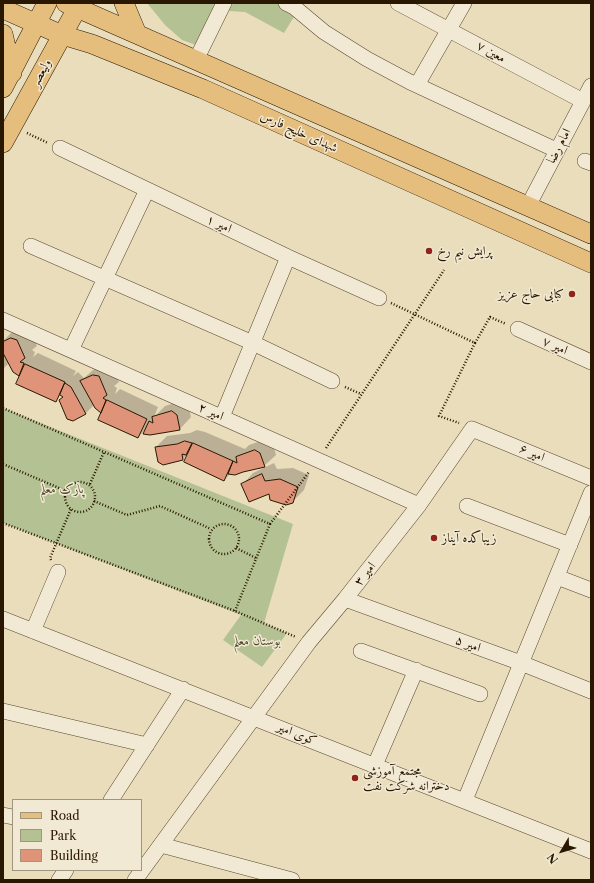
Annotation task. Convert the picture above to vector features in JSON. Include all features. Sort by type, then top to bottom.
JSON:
[{"type":"main road","name":"ولیعصر","points":[[7,80],[47,3]]},
{"type":"main road","points":[[124,3],[137,34]]},
{"type":"main road","name":"ولیعصر","points":[[3,143],[62,35],[75,5]]},
{"type":"main road","name":"شهدای خلیج فارس","points":[[75,5],[137,34],[591,234]]},
{"type":"main road","name":"شهدای خلیج فارس","points":[[3,9],[62,35],[92,44],[203,89],[591,263]]},
{"type":"main road","points":[[3,34],[7,80]]},
{"type":"street","points":[[196,60],[224,3]]},
{"type":"street","points":[[286,3],[294,7],[324,32],[367,59],[417,85],[556,150]]},
{"type":"street","name":"معین ۷","points":[[398,3],[583,101]]},
{"type":"street","points":[[417,85],[464,3]]},
{"type":"street","name":"امام رضا","points":[[528,206],[556,150],[591,86]]},
{"type":"street","name":"امیر ۱","points":[[60,148],[288,257],[379,298]]},
{"type":"street","points":[[72,350],[147,190]]},
{"type":"street","points":[[31,246],[253,342],[332,381]]},
{"type":"street","points":[[222,417],[288,257]]},
{"type":"street","name":"امیر ۲","points":[[3,320],[419,506]]},
{"type":"street","name":"امیر ۷","points":[[518,330],[591,362]]},
{"type":"street","name":"امیر ۶","points":[[472,429],[591,478]]},
{"type":"street","name":"امیر ۳","points":[[142,871],[309,642],[419,506],[472,429]]},
{"type":"street","points":[[465,800],[591,493]]},
{"type":"street","points":[[467,506],[570,545]]},
{"type":"street","points":[[33,631],[58,572]]},
{"type":"street","points":[[557,577],[591,590]]},
{"type":"street","name":"امیر ۵","points":[[345,599],[521,663],[591,691]]},
{"type":"street","name":"کوی امیر","points":[[3,619],[255,717],[591,851]]},
{"type":"street","points":[[361,651],[480,694]]},
{"type":"street","points":[[375,765],[416,670]]},
{"type":"street","points":[[112,799],[183,689]]},
{"type":"street","points":[[3,711],[147,745]]},
{"type":"street","points":[[161,845],[292,880]]},
{"type":"street","points":[[59,880],[65,871]]},
{"type":"street","name":"امیر ۳","points":[[135,880],[142,871]]},
{"type":"path","points":[[12,126],[60,148]]},
{"type":"path","points":[[235,612],[270,524],[318,460],[444,270]]},
{"type":"path","points":[[379,298],[475,343]]},
{"type":"path","points":[[472,429],[439,416],[475,343],[490,317],[518,330]]},
{"type":"path","points":[[3,408],[270,524]]},
{"type":"path","points":[[90,484],[104,452]]},
{"type":"path","points":[[3,464],[66,491]]},
{"type":"path","points":[[78,481],[90,484],[96,495],[93,506],[82,512],[71,509],[64,498],[68,487],[78,481]]},
{"type":"path","points":[[94,501],[128,514],[160,506],[211,529]]},
{"type":"path","points":[[58,572],[50,558],[71,509]]},
{"type":"path","points":[[3,523],[309,642]]},
{"type":"path","points":[[222,523],[233,526],[239,537],[236,548],[226,554],[214,551],[208,540],[211,529],[222,523]]},
{"type":"path","points":[[236,548],[256,558]]},
{"type":"green space","points":[[147,3],[218,3],[199,46],[182,40],[165,25]]},
{"type":"green space","points":[[233,3],[279,3],[297,12],[284,33],[245,12],[229,11]]},
{"type":"green space","name":"پارک معلم","points":[[3,408],[293,524],[264,623],[287,633],[262,667],[223,640],[241,615],[3,523]]},
{"type":"building","points":[[11,338],[17,340],[25,358],[20,362],[24,363],[19,376],[13,372],[3,353],[3,342]]},
{"type":"building","points":[[25,364],[65,382],[56,402],[16,384]]},
{"type":"building","points":[[93,375],[99,376],[107,395],[103,398],[106,400],[101,413],[95,408],[80,381]]},
{"type":"building","points":[[65,383],[71,387],[86,414],[73,421],[67,419],[59,400],[63,397],[60,395]]},
{"type":"building","points":[[107,400],[147,419],[138,438],[98,420]]},
{"type":"building","points":[[172,411],[177,415],[180,430],[150,435],[143,434],[149,421],[153,423],[152,417]]},
{"type":"building","points":[[185,441],[192,443],[186,455],[182,454],[183,460],[163,465],[158,462],[155,447],[177,444]]},
{"type":"building","points":[[193,443],[233,461],[224,481],[184,462]]},
{"type":"building","points":[[255,450],[260,453],[265,467],[235,475],[228,474],[233,461],[237,463],[236,457]]},
{"type":"building","points":[[262,474],[265,481],[280,479],[298,487],[293,503],[286,505],[270,500],[269,494],[249,502],[241,484]]},
{"type":"place","name":"پرایش نیم رخ","points":[[429,251]]},
{"type":"place","name":"کبابی حاج عزیز","points":[[572,294]]},
{"type":"place","name":"زیباکده آیناز","points":[[434,538]]},
{"type":"place","name":"مجتمع آموزشی دخترانه شرکت نفت","points":[[355,778]]},
{"type":"park label","name":"بوستان معلم","points":[[257,641]]}]
